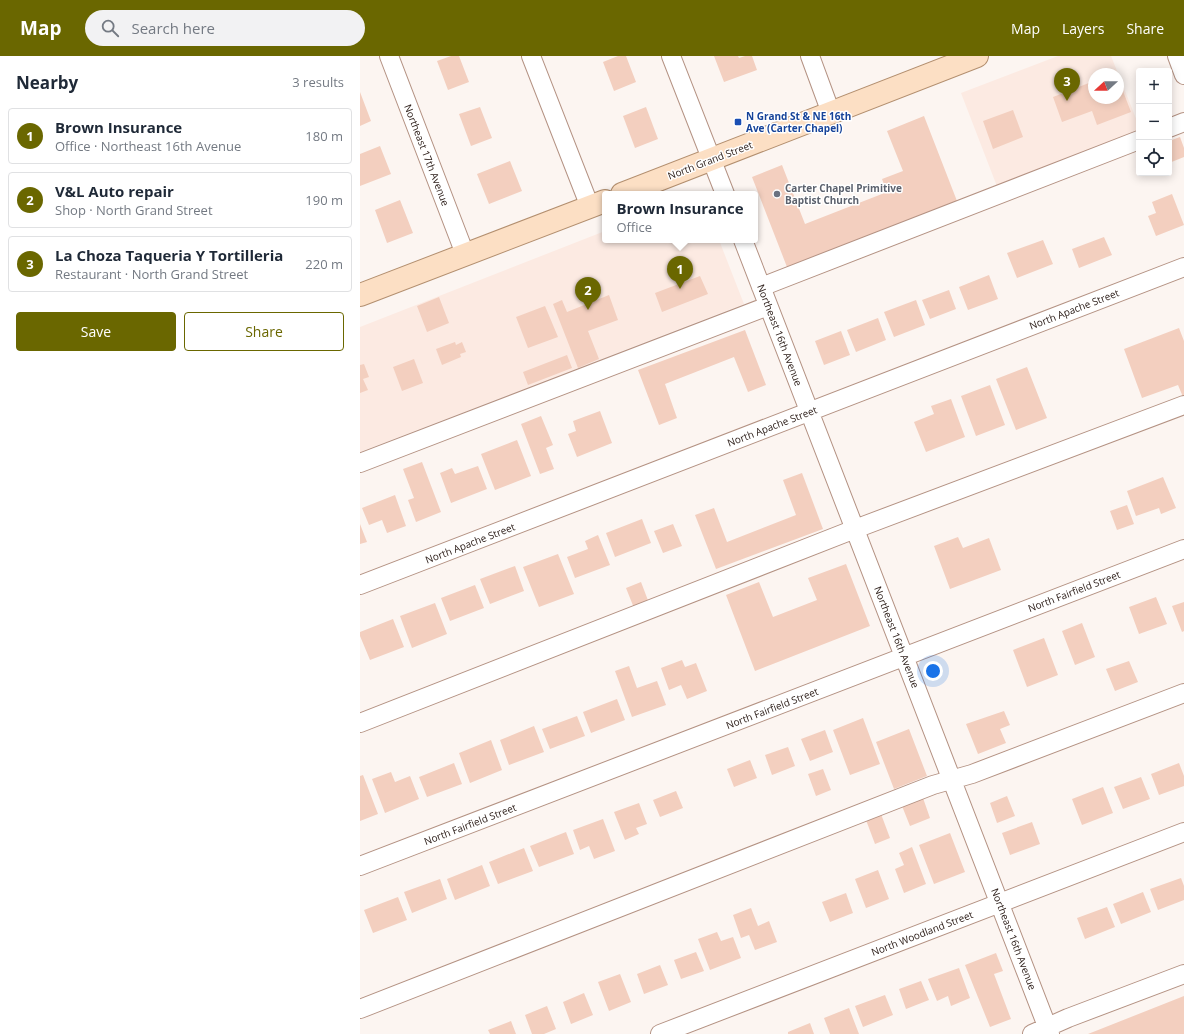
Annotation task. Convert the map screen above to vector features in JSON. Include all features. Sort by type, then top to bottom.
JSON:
[{"type":"main road","name":"North Grand Street","points":[[630,191],[832,113],[954,60],[977,56]]},
{"type":"main road","points":[[360,295],[597,204]]},
{"type":"street","name":"Northeast 17th Avenue","points":[[389,56],[465,254]]},
{"type":"street","points":[[531,56],[597,204]]},
{"type":"street","points":[[671,56],[724,191]]},
{"type":"street","points":[[810,56],[832,113]]},
{"type":"street","points":[[1177,56],[1184,75]]},
{"type":"street","points":[[1172,127],[1184,122]]},
{"type":"street","points":[[761,287],[1136,141]]},
{"type":"street","name":"Northeast 16th Avenue","points":[[744,243],[1000,903],[1043,1032]]},
{"type":"street","name":"North Apache Street","points":[[360,585],[1184,267]]},
{"type":"street","points":[[360,462],[768,306]]},
{"type":"street","points":[[360,723],[855,529],[1184,405]]},
{"type":"street","name":"North Fairfield Street","points":[[360,866],[1184,549]]},
{"type":"street","points":[[360,1009],[932,785],[972,774],[1184,693]]},
{"type":"street","name":"North Woodland Street","points":[[660,1034],[1184,832]]},
{"type":"street","points":[[1043,1032],[1184,974]]},
{"type":"shaded area","points":[[1058,56],[1111,56],[1116,68],[1088,68],[1088,104],[1124,104],[1124,88],[1136,118],[1136,136],[998,189],[961,93]]},
{"type":"shaded area","points":[[602,232],[602,243],[720,243],[744,304],[360,452],[360,327]]},
{"type":"building","points":[[451,56],[459,56],[469,82],[448,90],[437,61]]},
{"type":"building","points":[[618,56],[626,56],[636,82],[614,91],[603,62]]},
{"type":"building","points":[[714,56],[738,56],[739,58],[752,56],[757,70],[724,82]]},
{"type":"building","points":[[1088,83],[1088,104],[1124,104],[1124,94],[1131,112],[1097,125],[1092,111],[1062,122],[1053,97]]},
{"type":"building","points":[[360,92],[371,121],[360,126]]},
{"type":"building","points":[[480,107],[492,138],[471,146],[459,114]]},
{"type":"building","points":[[646,107],[658,139],[635,148],[623,116]]},
{"type":"building","points":[[1013,110],[1023,137],[993,149],[983,121]]},
{"type":"building","points":[[924,116],[957,201],[787,267],[752,177],[782,165],[805,224],[887,192],[882,179],[903,171],[887,131]]},
{"type":"building","points":[[1180,137],[1184,148],[1184,157],[1172,162],[1172,140]]},
{"type":"building","points":[[380,146],[391,174],[360,186],[360,154]]},
{"type":"building","points":[[510,161],[522,191],[489,204],[477,174]]},
{"type":"building","points":[[1172,194],[1184,225],[1156,236],[1148,216],[1156,213],[1152,202]]},
{"type":"building","points":[[400,200],[413,233],[387,243],[375,210]]},
{"type":"building","points":[[1104,237],[1112,255],[1079,268],[1072,249]]},
{"type":"building","points":[[1043,240],[1053,264],[1017,278],[1007,253]]},
{"type":"building","points":[[989,275],[998,299],[968,310],[959,287]]},
{"type":"building","points":[[700,276],[708,294],[662,312],[655,293]]},
{"type":"building","points":[[949,290],[956,309],[930,319],[922,300]]},
{"type":"building","points":[[609,295],[618,320],[588,331],[599,359],[578,368],[553,304],[562,300],[567,312]]},
{"type":"building","points":[[439,297],[449,323],[427,332],[417,306]]},
{"type":"building","points":[[916,300],[925,325],[894,337],[884,312]]},
{"type":"building","points":[[545,306],[558,337],[528,348],[516,317]]},
{"type":"building","points":[[878,318],[886,340],[856,352],[847,330]]},
{"type":"building","points":[[1179,328],[1184,341],[1184,397],[1178,385],[1142,398],[1124,349]]},
{"type":"building","points":[[745,330],[766,385],[748,392],[734,357],[665,384],[677,418],[659,425],[638,370]]},
{"type":"building","points":[[841,331],[850,355],[824,365],[815,341]]},
{"type":"building","points":[[455,342],[456,345],[462,342],[466,352],[460,354],[461,357],[442,365],[436,349]]},
{"type":"building","points":[[567,355],[572,368],[528,385],[523,372]]},
{"type":"building","points":[[414,359],[423,383],[402,391],[393,367]]},
{"type":"building","points":[[364,364],[369,377],[363,379],[368,390],[360,393],[360,365]]},
{"type":"building","points":[[1027,367],[1047,418],[1016,430],[996,379]]},
{"type":"building","points":[[990,385],[1005,425],[976,436],[961,396]]},
{"type":"building","points":[[951,399],[965,437],[926,452],[914,422],[934,414],[931,406]]},
{"type":"building","points":[[600,411],[612,443],[577,457],[568,434],[576,431],[573,421]]},
{"type":"building","points":[[541,416],[553,445],[546,448],[554,469],[540,474],[521,424]]},
{"type":"building","points":[[517,440],[531,476],[495,490],[481,454]]},
{"type":"building","points":[[422,462],[441,512],[416,522],[408,500],[414,498],[403,469]]},
{"type":"building","points":[[478,466],[487,489],[451,503],[440,473],[452,468],[455,474]]},
{"type":"building","points":[[802,473],[823,529],[716,569],[695,515],[714,508],[727,542],[796,515],[783,480]]},
{"type":"building","points":[[1163,477],[1176,508],[1161,514],[1159,508],[1136,516],[1127,491]]},
{"type":"building","points":[[395,495],[406,526],[387,533],[382,520],[369,525],[362,508]]},
{"type":"building","points":[[1127,505],[1134,524],[1117,530],[1110,511]]},
{"type":"building","points":[[642,519],[651,543],[615,557],[606,533]]},
{"type":"building","points":[[360,524],[367,542],[360,544]]},
{"type":"building","points":[[673,524],[682,546],[663,553],[654,531]]},
{"type":"building","points":[[598,535],[610,565],[575,578],[567,557],[588,549],[585,541]]},
{"type":"building","points":[[958,537],[963,548],[989,538],[1001,570],[950,589],[934,546]]},
{"type":"building","points":[[558,554],[574,594],[539,607],[523,567]]},
{"type":"building","points":[[846,564],[870,626],[755,671],[726,595],[759,582],[773,617],[817,600],[808,578]]},
{"type":"building","points":[[515,566],[524,591],[490,604],[480,579]]},
{"type":"building","points":[[641,582],[649,603],[634,608],[626,588]]},
{"type":"building","points":[[475,585],[484,608],[450,621],[441,598]]},
{"type":"building","points":[[1156,597],[1167,624],[1139,634],[1129,607]]},
{"type":"building","points":[[1184,602],[1184,631],[1182,632],[1172,606]]},
{"type":"building","points":[[435,603],[447,634],[412,648],[400,616]]},
{"type":"building","points":[[393,619],[404,647],[370,660],[360,636],[360,632]]},
{"type":"building","points":[[1082,623],[1095,657],[1075,665],[1062,631]]},
{"type":"building","points":[[1044,638],[1058,675],[1027,687],[1013,650]]},
{"type":"building","points":[[682,660],[685,667],[696,663],[707,691],[687,699],[681,685],[669,690],[661,668]]},
{"type":"building","points":[[1129,661],[1138,682],[1115,691],[1106,669]]},
{"type":"building","points":[[629,666],[637,688],[657,681],[666,705],[632,717],[615,671]]},
{"type":"building","points":[[617,699],[625,720],[591,733],[583,712]]},
{"type":"building","points":[[1004,711],[1010,725],[1000,729],[1006,743],[978,754],[966,724]]},
{"type":"building","points":[[577,716],[585,736],[550,749],[542,729]]},
{"type":"building","points":[[863,718],[880,764],[850,775],[833,730]]},
{"type":"building","points":[[534,726],[544,752],[509,765],[500,740]]},
{"type":"building","points":[[909,729],[927,776],[894,789],[876,742]]},
{"type":"building","points":[[825,730],[833,752],[810,761],[801,739]]},
{"type":"building","points":[[491,740],[502,770],[470,783],[459,753]]},
{"type":"building","points":[[788,747],[795,766],[772,775],[765,755]]},
{"type":"building","points":[[750,760],[757,778],[734,787],[727,769]]},
{"type":"building","points":[[454,763],[462,784],[427,797],[419,777]]},
{"type":"building","points":[[1179,763],[1184,776],[1184,786],[1159,795],[1151,774]]},
{"type":"building","points":[[823,769],[831,790],[816,796],[808,774]]},
{"type":"building","points":[[391,772],[395,782],[410,776],[419,799],[385,813],[372,779]]},
{"type":"building","points":[[363,775],[378,814],[360,821],[360,776]]},
{"type":"building","points":[[1141,777],[1150,799],[1123,809],[1114,787]]},
{"type":"building","points":[[1103,787],[1113,813],[1082,825],[1072,799]]},
{"type":"building","points":[[676,791],[683,808],[660,817],[653,800]]},
{"type":"building","points":[[1007,796],[1015,816],[997,823],[990,803]]},
{"type":"building","points":[[923,798],[930,818],[910,826],[902,806]]},
{"type":"building","points":[[639,803],[647,824],[636,828],[639,834],[625,840],[614,812]]},
{"type":"building","points":[[881,814],[890,838],[875,844],[866,820]]},
{"type":"building","points":[[603,819],[615,851],[594,859],[589,846],[580,850],[573,830]]},
{"type":"building","points":[[1032,822],[1040,844],[1010,855],[1002,833]]},
{"type":"building","points":[[566,832],[574,854],[539,867],[530,846]]},
{"type":"building","points":[[950,833],[965,872],[934,884],[919,845]]},
{"type":"building","points":[[912,847],[926,884],[904,893],[895,869],[904,865],[899,853]]},
{"type":"building","points":[[524,848],[533,871],[498,884],[489,862]]},
{"type":"building","points":[[482,865],[490,886],[455,900],[447,879]]},
{"type":"building","points":[[878,870],[889,899],[866,908],[855,879]]},
{"type":"building","points":[[1181,878],[1184,886],[1184,900],[1158,910],[1150,889]]},
{"type":"building","points":[[440,879],[447,899],[412,913],[404,892]]},
{"type":"building","points":[[1143,892],[1151,912],[1121,924],[1113,904]]},
{"type":"building","points":[[846,893],[853,913],[830,922],[822,902]]},
{"type":"building","points":[[398,897],[407,920],[373,933],[364,910]]},
{"type":"building","points":[[1107,907],[1115,927],[1085,939],[1077,918]]},
{"type":"building","points":[[751,908],[758,926],[769,921],[777,942],[755,950],[749,935],[741,938],[733,915]]},
{"type":"building","points":[[717,932],[721,941],[733,937],[741,958],[710,970],[698,939]]},
{"type":"building","points":[[696,952],[704,971],[681,979],[674,960]]},
{"type":"building","points":[[996,953],[1003,971],[994,974],[1011,1019],[990,1027],[965,965]]},
{"type":"building","points":[[660,965],[668,985],[644,994],[637,974]]},
{"type":"building","points":[[959,968],[970,998],[951,1006],[948,996],[937,1001],[928,979]]},
{"type":"building","points":[[620,974],[631,1002],[609,1011],[598,982]]},
{"type":"building","points":[[921,981],[929,1000],[906,1009],[899,989]]},
{"type":"building","points":[[584,993],[593,1015],[571,1024],[563,1002]]},
{"type":"building","points":[[885,995],[893,1015],[863,1027],[855,1006]]},
{"type":"building","points":[[1184,996],[1184,1034],[1088,1034]]},
{"type":"building","points":[[547,1006],[556,1029],[544,1034],[532,1034],[525,1015]]},
{"type":"building","points":[[849,1008],[859,1034],[830,1034],[824,1018]]},
{"type":"building","points":[[511,1021],[516,1034],[490,1034],[488,1030]]},
{"type":"building","points":[[810,1023],[814,1034],[788,1034],[788,1032]]},
{"type":"place","name":"La Choza Taqueria Y Tortilleria","points":[[1067,101]]},
{"type":"place","name":"N Grand St & NE 16th Ave (Carter Chapel)","points":[[738,122]]},
{"type":"place","name":"Carter Chapel Primitive Baptist Church","points":[[777,194]]},
{"type":"place","name":"Brown Insurance","points":[[680,289]]},
{"type":"place","name":"V&L Auto repair","points":[[588,310]]}]
